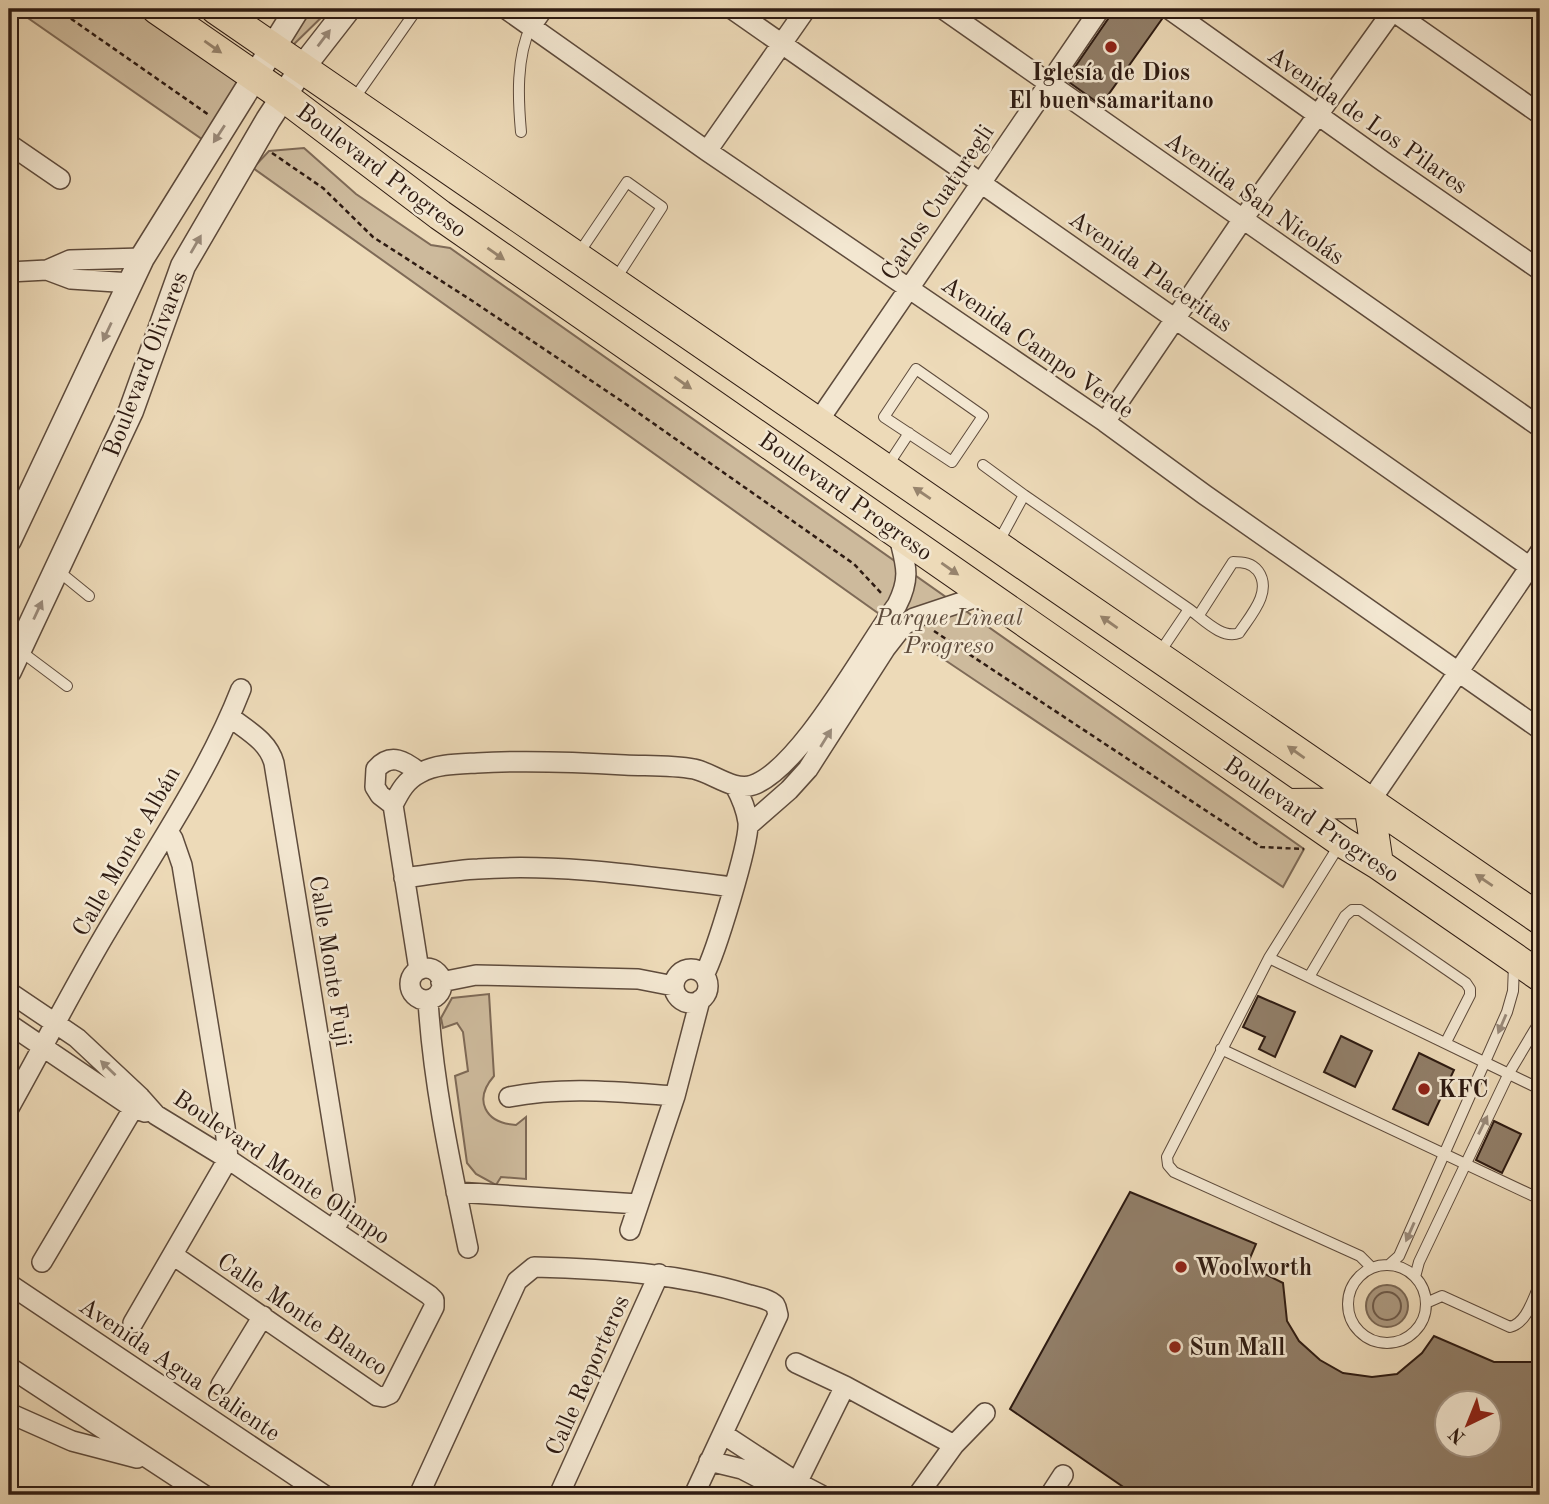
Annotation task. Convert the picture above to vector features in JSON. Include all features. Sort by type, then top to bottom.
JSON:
[{"type":"main road","name":"Boulevard Progreso","points":[[157,9],[284,96],[440,215],[1342,842],[1540,976]]},
{"type":"main road","name":"Boulevard Progreso","points":[[216,9],[1540,919]]},
{"type":"main road","points":[[1288,804],[1369,803],[1378,864]]},
{"type":"street","name":"Boulevard Olivares","points":[[9,540],[142,258],[298,9]]},
{"type":"street","name":"Boulevard Olivares","points":[[14,661],[131,411],[183,266],[243,160],[284,96],[348,9]]},
{"type":"street","name":"Avenida Campo Verde","points":[[506,9],[707,151],[1105,422],[1540,729]]},
{"type":"street","points":[[531,26],[543,9]]},
{"type":"street","name":"Avenida Placeritas","points":[[732,9],[1176,319],[1537,565]]},
{"type":"street","points":[[707,151],[806,9]]},
{"type":"street","name":"Avenida San Nicolás","points":[[943,9],[1540,427]]},
{"type":"street","name":"Carlos Cuaturegli","points":[[817,424],[980,181],[1100,9]]},
{"type":"street","name":"Avenida de Los Pilares","points":[[1168,9],[1540,270]]},
{"type":"street","points":[[1105,422],[1243,219],[1392,9],[1540,114]]},
{"type":"street","points":[[9,144],[60,180]]},
{"type":"street","points":[[9,272],[47,270],[70,260],[142,258]]},
{"type":"street","points":[[47,270],[71,279],[131,283]]},
{"type":"street","points":[[749,825],[789,790],[801,762],[901,616],[907,587],[898,533]]},
{"type":"street","points":[[1369,803],[1458,673],[1537,565]]},
{"type":"street","points":[[901,616],[986,594]]},
{"type":"street","name":"Calle Monte Albán","points":[[9,1108],[230,718],[241,690]]},
{"type":"street","name":"Calle Monte Fuji","points":[[230,718],[262,741],[271,751],[274,763],[345,1200],[342,1215],[334,1230]]},
{"type":"street","points":[[393,805],[374,787],[376,769],[387,760],[395,759],[406,761],[420,773]]},
{"type":"street","points":[[419,970],[393,805],[405,783],[420,773],[450,765],[509,761],[579,762],[694,769],[717,776],[734,786],[742,798],[749,825],[733,887],[704,975]]},
{"type":"street","points":[[734,786],[751,787],[801,762]]},
{"type":"street","points":[[133,1323],[228,1159],[182,866],[173,839],[167,831]]},
{"type":"street","points":[[404,878],[477,869],[526,867],[587,869],[733,887]]},
{"type":"street","points":[[630,1230],[675,1096],[700,1000],[707,991],[707,979],[704,975],[694,969],[682,971],[675,980],[675,991],[683,1000],[700,1000]]},
{"type":"street","points":[[419,970],[433,970],[441,982],[436,996],[428,1000],[414,995],[410,986],[412,976],[419,970]]},
{"type":"street","points":[[441,982],[476,975],[638,979],[674,986]]},
{"type":"street","name":"Boulevard Monte Olimpo","points":[[9,992],[49,1035],[77,1038],[136,1102],[228,1159],[429,1294],[434,1300]]},
{"type":"street","points":[[428,1000],[430,1040],[445,1140],[468,1248]]},
{"type":"street","points":[[9,1024],[49,1035],[136,1102],[42,1262]]},
{"type":"street","points":[[509,1097],[574,1089],[675,1096]]},
{"type":"street","points":[[456,1192],[638,1204]]},
{"type":"street","name":"Calle Monte Blanco","points":[[173,1255],[377,1396],[390,1394],[434,1307],[434,1300]]},
{"type":"street","points":[[419,1495],[517,1281],[534,1267],[659,1274],[737,1291],[768,1300],[776,1307],[778,1315],[694,1495]]},
{"type":"street","name":"Calle Reporteros","points":[[559,1495],[659,1274]]},
{"type":"street","name":"Avenida Agua Caliente","points":[[9,1284],[324,1495]]},
{"type":"street","points":[[221,1385],[263,1316]]},
{"type":"street","points":[[796,1363],[845,1386],[954,1445]]},
{"type":"street","points":[[9,1367],[204,1495]]},
{"type":"street","points":[[793,1491],[845,1386]]},
{"type":"street","points":[[918,1495],[954,1445],[985,1412]]},
{"type":"street","points":[[9,1413],[72,1441],[152,1461]]},
{"type":"street","points":[[723,1434],[752,1451],[793,1491]]},
{"type":"street","points":[[742,1469],[752,1451]]},
{"type":"street","points":[[709,1461],[742,1469],[793,1491],[821,1495]]},
{"type":"street","points":[[1050,1495],[1063,1475]]},
{"type":"lane","points":[[352,103],[417,9]]},
{"type":"lane","points":[[521,132],[518,106],[523,42],[531,26]]},
{"type":"lane","points":[[576,258],[627,182],[662,207],[612,283]]},
{"type":"lane","points":[[916,369],[983,416],[952,463],[909,433],[884,416],[916,369]]},
{"type":"lane","points":[[885,468],[909,433]]},
{"type":"lane","points":[[983,466],[1224,634],[1239,634],[1262,595],[1264,581],[1256,568],[1243,562],[1233,562],[1199,615]]},
{"type":"lane","points":[[997,544],[1024,495]]},
{"type":"lane","points":[[56,570],[89,597]]},
{"type":"lane","points":[[1158,656],[1189,609]]},
{"type":"lane","points":[[14,661],[67,686]]},
{"type":"lane","points":[[1342,842],[1269,958],[1167,1157],[1168,1165],[1174,1172],[1360,1256],[1371,1267]]},
{"type":"lane","points":[[1309,977],[1345,916],[1352,910],[1360,910],[1466,983],[1470,989],[1470,995],[1446,1042]]},
{"type":"lane","points":[[1269,958],[1540,1089]]},
{"type":"lane","points":[[1390,1264],[1399,1256],[1487,1062],[1513,991],[1514,958]]},
{"type":"lane","points":[[1415,1277],[1419,1262],[1508,1073],[1540,1021]]},
{"type":"lane","points":[[1221,1049],[1540,1199]]},
{"type":"lane","points":[[1390,1264],[1399,1266],[1415,1277],[1425,1293],[1426,1303],[1423,1321],[1417,1329],[1402,1340],[1383,1343],[1358,1331],[1349,1315],[1348,1296],[1356,1279],[1371,1267],[1390,1264]]},
{"type":"lane","points":[[1426,1303],[1442,1296],[1510,1327],[1522,1320],[1540,1284]]},
{"type":"path","points":[[57,9],[213,117]]},
{"type":"path","points":[[269,151],[323,188],[373,237],[620,400],[854,565],[901,616],[1261,847],[1304,849]]},
{"type":"green space","points":[[15,9],[139,9],[245,83],[209,144]]},
{"type":"green space","points":[[304,9],[330,9],[287,51]]},
{"type":"green space","name":"Parque Lineal Progreso","points":[[304,148],[356,194],[431,245],[450,248],[1304,849],[1283,887],[927,648],[253,168],[269,151]]},
{"type":"green space","points":[[489,994],[494,1076],[484,1094],[486,1109],[490,1115],[505,1123],[516,1125],[526,1117],[526,1179],[501,1177],[496,1185],[476,1174],[467,1163],[455,1076],[468,1071],[463,1032],[457,1023],[443,1028],[441,1018],[452,998]]},
{"type":"water","points":[[1387,1285],[1402,1291],[1408,1306],[1402,1321],[1387,1327],[1372,1321],[1366,1306],[1372,1291]]},
{"type":"building","name":"Iglesía de Dios El buen samaritano","points":[[1112,9],[1157,9],[1162,19],[1101,105],[1066,80],[1110,16]]},
{"type":"building","points":[[1258,996],[1295,1012],[1275,1057],[1259,1049],[1265,1037],[1243,1027]]},
{"type":"building","points":[[1341,1036],[1372,1051],[1355,1087],[1324,1072]]},
{"type":"building","name":"KFC","points":[[1419,1053],[1454,1070],[1428,1125],[1393,1109]]},
{"type":"building","points":[[1494,1121],[1521,1134],[1502,1173],[1476,1160]]},
{"type":"building","name":"Sun Mall","points":[[1130,1192],[1256,1244],[1247,1265],[1283,1283],[1287,1321],[1299,1341],[1320,1360],[1343,1373],[1372,1377],[1397,1374],[1422,1353],[1434,1336],[1494,1362],[1540,1362],[1540,1495],[1135,1495],[1010,1409]]},
{"type":"place","name":"Iglesía de Dios El buen samaritano","points":[[1111,47]]},
{"type":"place","name":"KFC","points":[[1424,1089]]},
{"type":"place","name":"Woolworth","points":[[1181,1267]]},
{"type":"place","name":"Sun Mall","points":[[1175,1347]]}]
